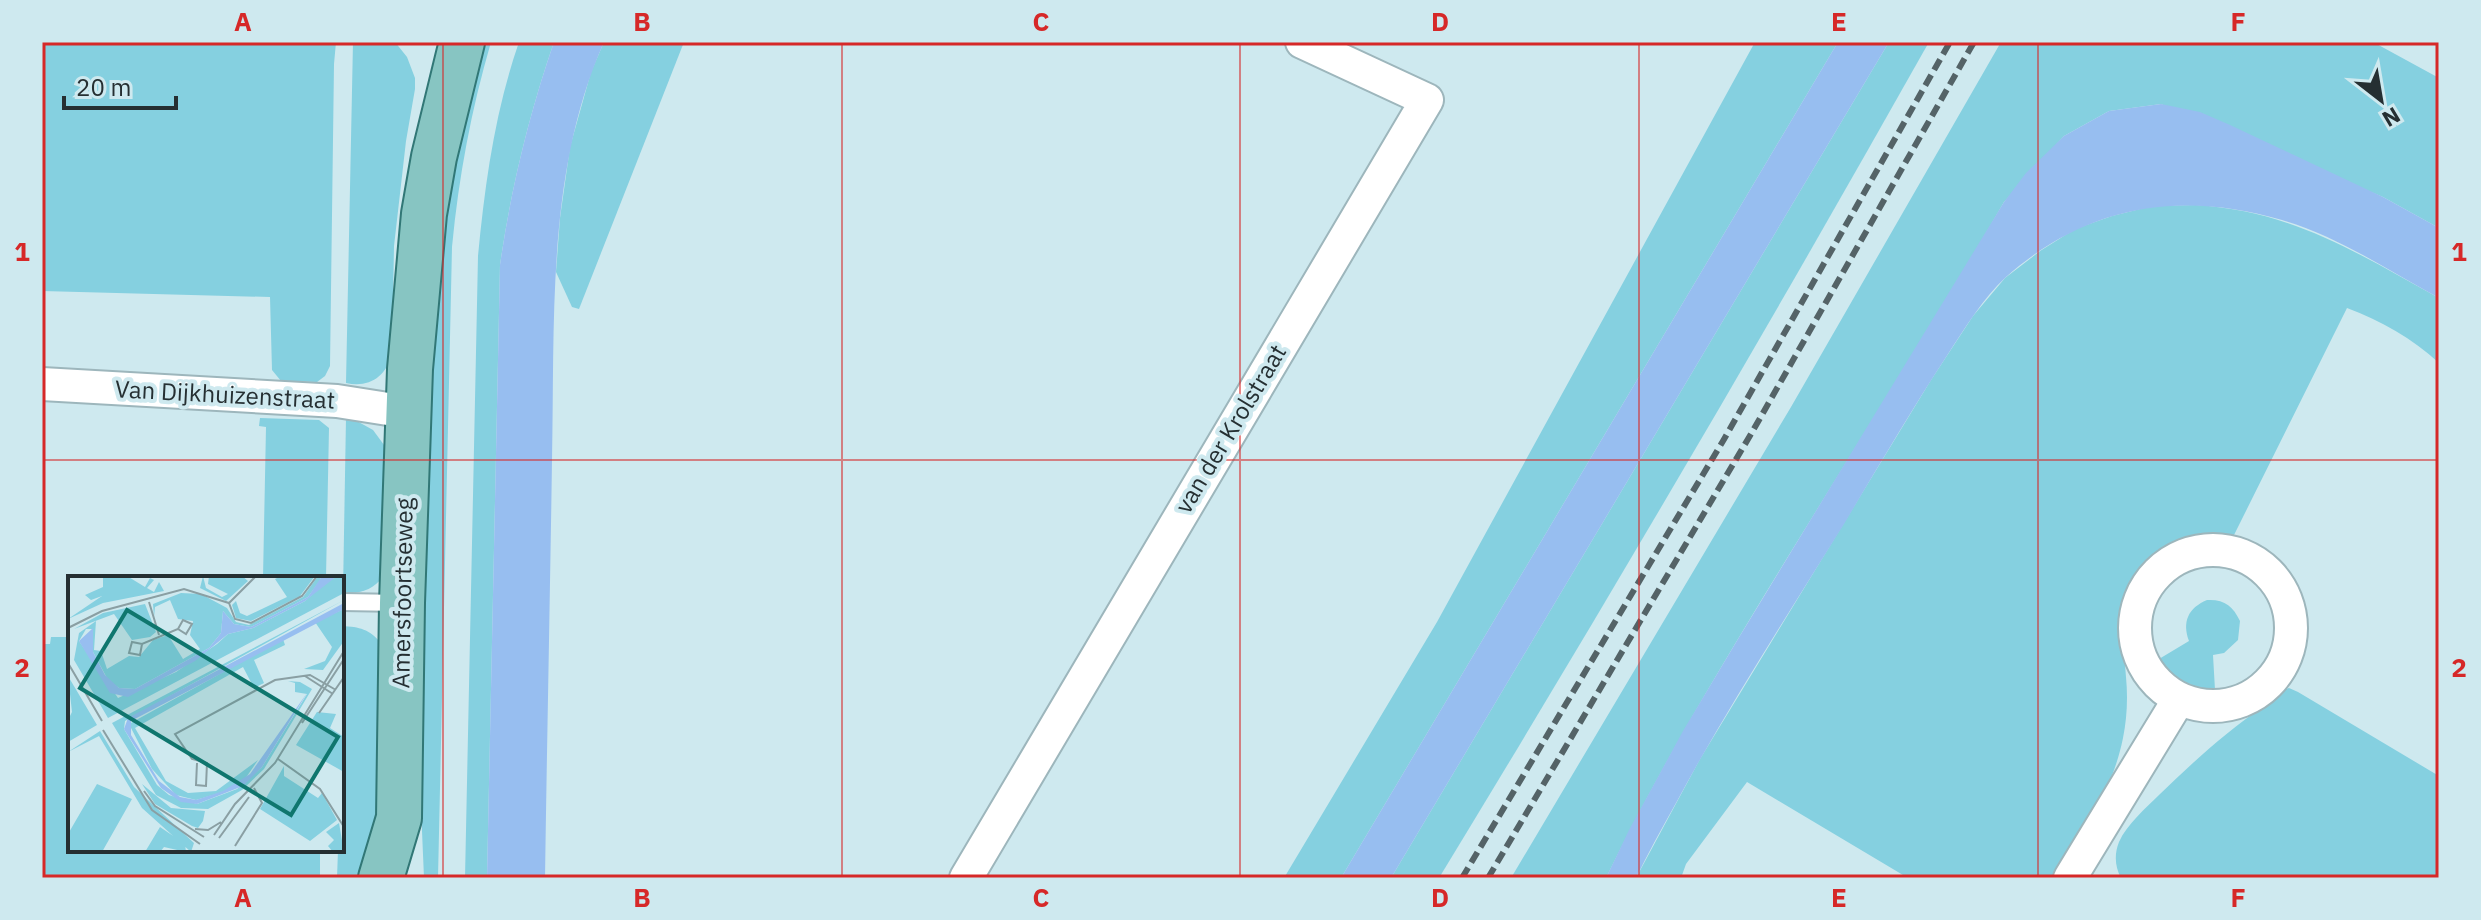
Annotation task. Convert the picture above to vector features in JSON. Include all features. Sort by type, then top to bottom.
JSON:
[{"type":"main road","name":"Amersfoortseweg","points":[[410,369],[401,321],[407,202],[422,95],[434,42]]},
{"type":"main road","name":"Amersfoortseweg","points":[[381,878],[399,818],[407,412],[424,214],[436,144],[462,42]]},
{"type":"main road","name":"Amersfoortseweg","points":[[399,818],[412,858],[413,878]]},
{"type":"street","name":"van der Krolstraat","points":[[966,878],[1427,100],[1302,42]]},
{"type":"street","name":"Van Dijkhuizenstraat","points":[[42,384],[337,401],[407,412]]},
{"type":"street","points":[[2202,549],[2225,550],[2246,556],[2265,568],[2280,585],[2289,605],[2292,627],[2289,649],[2280,670],[2265,687],[2246,699],[2224,706],[2201,706],[2179,699],[2160,686],[2146,669],[2137,649],[2134,627],[2138,605],[2148,585],[2162,568],[2181,556],[2202,549]]},
{"type":"street","points":[[2076,876],[2179,699]]},
{"type":"lane","points":[[344,602],[402,603]]},
{"type":"shaded area","points":[[42,42],[336,42],[330,366],[325,376],[317,382],[281,381],[272,370],[270,297],[42,291]]},
{"type":"shaded area","points":[[353,42],[395,42],[407,57],[415,78],[394,246],[392,354],[381,375],[362,384],[346,383]]},
{"type":"shaded area","points":[[472,42],[491,42],[467,143],[452,247],[438,878],[424,878],[420,784],[430,252]]},
{"type":"shaded area","points":[[519,42],[554,42],[522,152],[500,265],[487,878],[465,878],[478,256],[492,148],[503,94]]},
{"type":"shaded area","points":[[554,42],[604,42],[585,92],[572,142],[557,247],[545,878],[487,878],[500,265],[522,152]]},
{"type":"shaded area","points":[[604,42],[684,42],[579,309],[572,307],[556,272],[560,218],[570,147],[591,72]]},
{"type":"shaded area","points":[[1755,42],[1838,42],[1341,878],[1284,878],[1437,622]]},
{"type":"shaded area","points":[[1838,42],[1889,42],[1391,878],[1341,878]]},
{"type":"shaded area","points":[[1889,42],[1929,42],[1749,357],[1564,670],[1439,878],[1391,878]]},
{"type":"shaded area","points":[[2001,42],[2373,42],[2439,78],[2439,228],[2383,197],[2161,104],[2109,111],[2064,136],[2004,202],[1717,675],[1670,755],[1606,878],[1511,878],[1791,407]]},
{"type":"shaded area","points":[[2161,104],[2200,112],[2230,125],[2383,197],[2439,228],[2439,298],[2343,245],[2303,227],[2244,211],[2207,206],[2136,210],[2102,219],[2037,253],[1990,294],[1935,375],[1716,732],[1636,878],[1606,878],[1683,731],[2004,202],[2026,173],[2064,136],[2109,111]]},
{"type":"shaded area","points":[[2196,205],[2231,209],[2294,225],[2352,250],[2439,298],[2439,363],[2396,331],[2347,308],[2234,535],[2202,534],[2172,542],[2139,568],[2129,582],[2121,611],[2127,700],[2118,758],[2095,812],[2051,878],[1908,878],[1747,782],[1686,864],[1681,878],[1636,878],[1700,759],[1973,316],[2005,278],[2075,229],[2152,206]]},
{"type":"shaded area","points":[[260,418],[319,420],[329,428],[326,576],[263,576],[266,427],[259,426]]},
{"type":"shaded area","points":[[346,418],[373,430],[387,449],[383,577],[370,588],[354,593],[344,592]]},
{"type":"shaded area","points":[[2207,600],[2227,604],[2240,621],[2238,640],[2224,653],[2213,655],[2215,690],[2184,681],[2159,659],[2189,641],[2186,628],[2188,616]]},
{"type":"shaded area","points":[[344,626],[364,630],[381,643],[379,812],[368,878],[337,878],[338,852],[344,852]]},
{"type":"shaded area","points":[[51,637],[68,637],[68,852],[320,852],[320,878],[42,878],[42,644],[50,644]]},
{"type":"shaded area","points":[[2289,688],[2439,776],[2439,878],[2121,878],[2116,865],[2116,851],[2122,835],[2132,823],[2210,748]]},
{"type":"railway","points":[[1462,878],[1723,441],[1950,42]]},
{"type":"railway","points":[[1488,878],[1751,434],[1974,42]]}]
